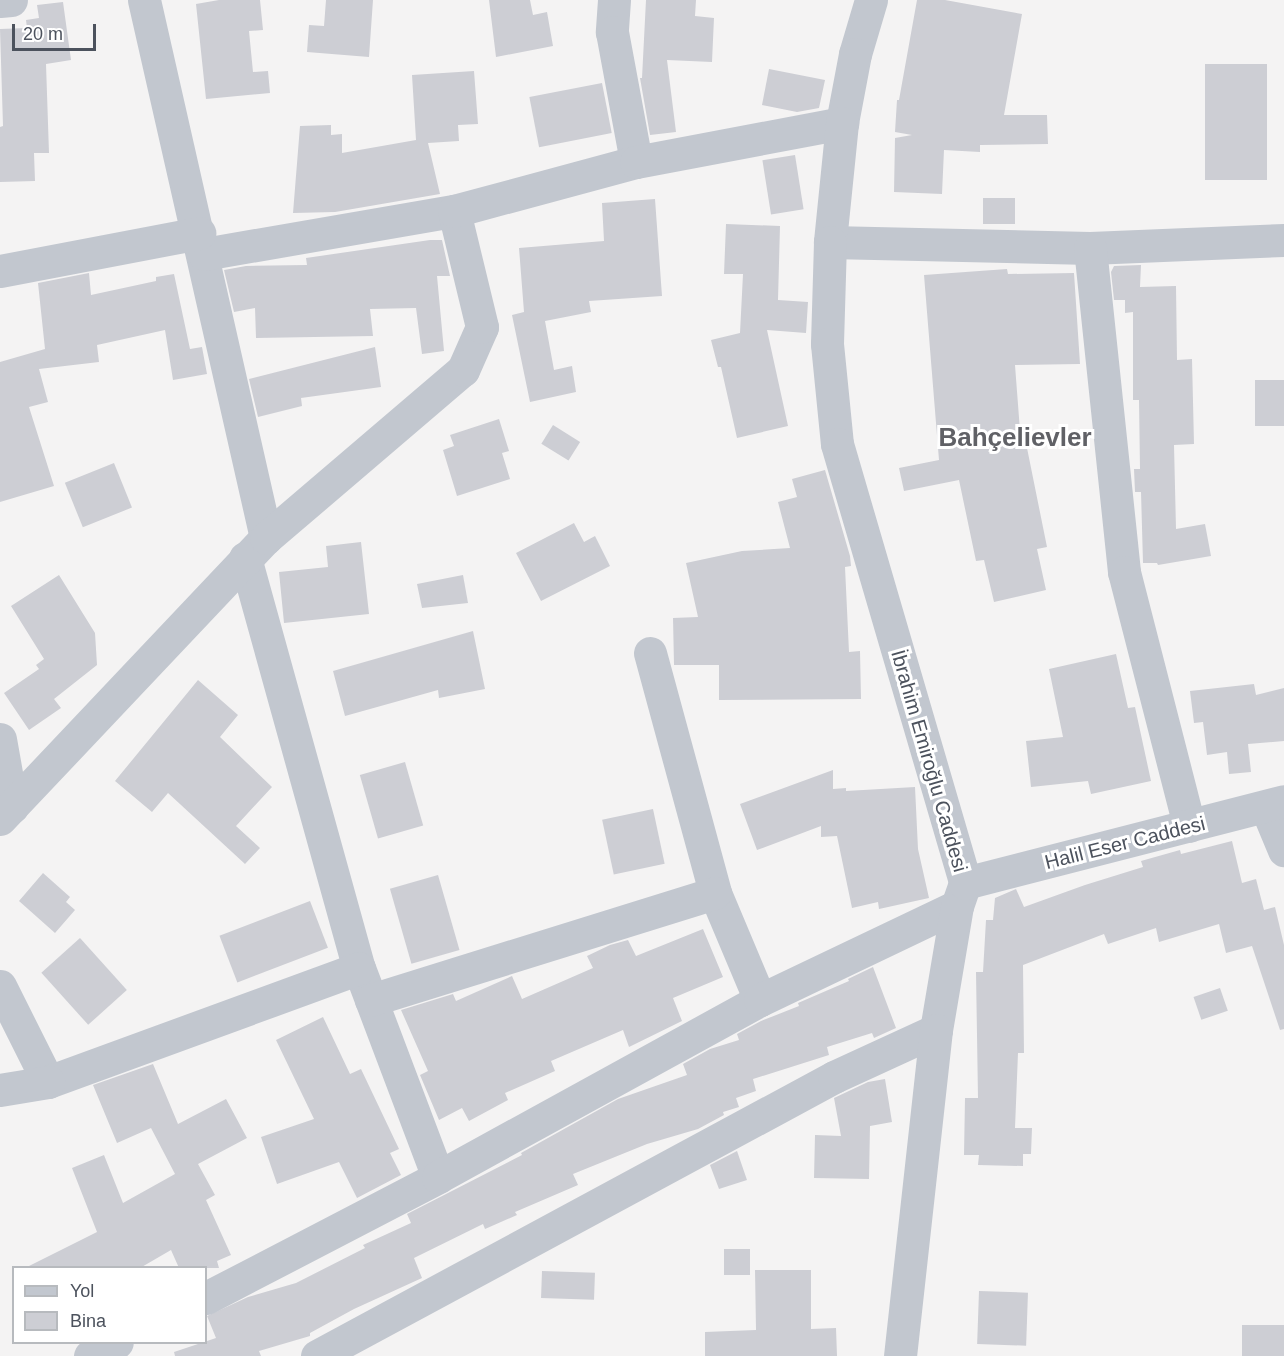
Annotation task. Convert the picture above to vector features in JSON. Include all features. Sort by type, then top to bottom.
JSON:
[{"type":"street","points":[[0,1],[11,0]]},
{"type":"street","points":[[144,0],[202,244],[255,548],[359,968],[438,1177]]},
{"type":"street","points":[[614,0],[612,32],[636,162]]},
{"type":"street","name":"İbrahim Emiroğlu Caddesi","points":[[871,0],[855,54],[842,123],[830,242],[827,344],[837,444],[961,895],[936,1030],[900,1356]]},
{"type":"street","points":[[0,271],[453,211],[636,162],[842,123]]},
{"type":"street","points":[[6,813],[255,548],[463,370],[482,327],[453,211]]},
{"type":"street","points":[[830,242],[1090,248],[1284,240]]},
{"type":"street","points":[[1090,248],[1124,572],[1189,826]]},
{"type":"street","points":[[650,653],[715,893],[760,1000]]},
{"type":"street","points":[[0,739],[6,813]]},
{"type":"street","points":[[1275,804],[1284,850]]},
{"type":"street","name":"Halil Eser Caddesi","points":[[207,1297],[438,1177],[760,1000],[961,895],[1189,826],[1275,804]]},
{"type":"street","points":[[371,1000],[715,893]]},
{"type":"street","points":[[0,1089],[48,1082],[359,968]]},
{"type":"street","points":[[0,986],[48,1082]]},
{"type":"street","points":[[317,1356],[834,1077],[936,1030]]},
{"type":"street","points":[[90,1356],[113,1344]]},
{"type":"building","points":[[219,0],[260,0],[263,30],[249,31],[253,72],[268,71],[270,93],[206,99],[196,4]]},
{"type":"building","points":[[326,0],[373,0],[369,57],[307,52],[309,25],[324,26]]},
{"type":"building","points":[[489,0],[530,0],[533,15],[547,12],[553,46],[496,57]]},
{"type":"building","points":[[646,0],[696,0],[695,16],[714,18],[712,62],[667,60],[676,132],[650,135],[640,78],[642,78]]},
{"type":"building","points":[[917,0],[945,0],[1022,14],[1004,115],[1047,115],[1048,144],[980,145],[980,152],[944,150],[942,194],[894,192],[895,138],[912,135],[895,132],[897,100],[899,100]]},
{"type":"building","points":[[63,2],[71,60],[46,64],[49,153],[34,153],[35,181],[0,182],[0,127],[3,126],[0,29],[27,28],[26,20],[39,18],[37,5]]},
{"type":"building","points":[[1205,64],[1267,64],[1267,180],[1205,180]]},
{"type":"building","points":[[769,69],[825,80],[819,108],[797,112],[762,105]]},
{"type":"building","points":[[474,71],[478,124],[458,125],[459,141],[428,143],[440,194],[335,212],[293,213],[300,126],[331,125],[331,135],[342,134],[342,153],[416,140],[412,75]]},
{"type":"building","points":[[602,83],[612,133],[539,147],[529,97]]},
{"type":"building","points":[[795,155],[804,209],[771,214],[762,160]]},
{"type":"building","points":[[983,198],[1015,198],[1015,224],[983,224]]},
{"type":"building","points":[[655,199],[662,296],[589,301],[591,312],[545,321],[554,370],[572,366],[576,392],[530,402],[512,315],[524,312],[519,248],[604,241],[602,203]]},
{"type":"building","points":[[726,224],[780,226],[778,300],[808,302],[806,333],[767,330],[788,426],[737,438],[721,367],[718,367],[711,340],[740,333],[743,274],[724,274]]},
{"type":"building","points":[[442,240],[450,276],[437,276],[444,351],[422,354],[416,308],[370,309],[373,336],[256,338],[255,308],[234,312],[224,270],[246,266],[307,265],[306,258]]},
{"type":"building","points":[[1141,265],[1140,287],[1176,286],[1177,360],[1192,359],[1194,444],[1174,445],[1176,529],[1205,524],[1211,556],[1158,565],[1157,563],[1143,563],[1141,492],[1135,492],[1134,469],[1140,469],[1139,400],[1133,400],[1133,312],[1125,313],[1125,300],[1114,300],[1111,272],[1114,266]]},
{"type":"building","points":[[1007,269],[1008,274],[1074,273],[1080,364],[1015,365],[1021,444],[1026,443],[1047,547],[1037,549],[1046,590],[994,602],[984,560],[976,561],[959,480],[904,491],[899,468],[939,460],[924,275]]},
{"type":"building","points":[[89,273],[91,295],[156,281],[156,277],[174,274],[190,349],[202,347],[207,374],[173,380],[165,330],[97,345],[99,362],[39,369],[48,402],[29,407],[54,486],[0,502],[0,362],[45,349],[38,283]]},
{"type":"building","points":[[375,347],[381,387],[301,398],[302,406],[258,417],[249,379]]},
{"type":"building","points":[[1255,380],[1284,380],[1284,426],[1255,426]]},
{"type":"building","points":[[499,419],[509,451],[502,453],[510,479],[457,496],[443,450],[454,446],[450,435]]},
{"type":"building","points":[[553,425],[580,442],[568,461],[541,444]]},
{"type":"building","points":[[114,463],[132,508],[83,527],[65,483]]},
{"type":"building","points":[[825,470],[850,556],[851,566],[845,567],[849,652],[860,651],[861,699],[719,700],[719,665],[674,665],[673,618],[698,617],[686,563],[742,551],[790,548],[778,502],[797,497],[792,479]]},
{"type":"building","points":[[574,523],[584,542],[595,536],[610,566],[541,601],[516,553]]},
{"type":"building","points":[[361,542],[369,614],[284,623],[279,572],[328,567],[326,546]]},
{"type":"building","points":[[59,575],[95,633],[97,665],[54,699],[61,708],[29,730],[4,693],[39,669],[36,665],[44,659],[11,606]]},
{"type":"building","points":[[463,575],[468,603],[422,608],[417,584]]},
{"type":"building","points":[[473,631],[485,689],[439,698],[438,690],[345,716],[333,671]]},
{"type":"building","points":[[1116,654],[1128,708],[1135,707],[1151,781],[1091,794],[1088,781],[1031,787],[1026,741],[1063,737],[1049,669]]},
{"type":"building","points":[[198,680],[238,715],[220,737],[272,787],[236,826],[260,848],[245,864],[168,793],[152,812],[115,781]]},
{"type":"building","points":[[1254,684],[1256,695],[1284,688],[1284,741],[1248,744],[1251,772],[1229,774],[1227,752],[1207,755],[1203,722],[1194,723],[1190,691]]},
{"type":"building","points":[[405,762],[423,825],[378,838],[360,775]]},
{"type":"building","points":[[833,770],[833,789],[846,788],[846,791],[915,787],[918,849],[929,898],[879,909],[878,902],[852,908],[837,836],[821,837],[821,826],[757,850],[740,804]]},
{"type":"building","points":[[653,809],[665,864],[614,875],[602,820]]},
{"type":"building","points":[[1232,841],[1242,883],[1256,879],[1264,910],[1275,907],[1284,945],[1284,1029],[1280,1030],[1252,946],[1226,953],[1219,924],[1159,942],[1156,928],[1108,944],[1104,934],[1023,965],[1024,1053],[1018,1053],[1015,1128],[1032,1128],[1031,1154],[1023,1154],[1023,1166],[978,1165],[979,1155],[964,1155],[965,1098],[978,1098],[976,972],[983,972],[986,920],[993,920],[995,898],[1016,889],[1024,907],[1143,867],[1141,861],[1180,850],[1181,854]]},
{"type":"building","points":[[43,873],[70,897],[66,902],[75,910],[55,933],[19,901]]},
{"type":"building","points":[[438,875],[459,950],[411,964],[390,889]]},
{"type":"building","points":[[310,901],[328,948],[237,982],[219,936]]},
{"type":"building","points":[[703,929],[723,977],[673,998],[682,1021],[629,1047],[623,1030],[551,1061],[555,1071],[505,1093],[508,1100],[469,1121],[462,1108],[439,1120],[420,1075],[428,1071],[401,1010],[453,994],[456,1001],[512,976],[522,999],[593,968],[587,956],[610,945],[628,940],[636,956]]},
{"type":"building","points":[[80,938],[127,990],[88,1025],[41,973]]},
{"type":"building","points":[[873,967],[896,1028],[874,1038],[872,1033],[827,1047],[829,1055],[753,1079],[756,1091],[736,1098],[739,1107],[723,1112],[724,1115],[698,1129],[647,1144],[573,1174],[578,1185],[515,1212],[517,1215],[485,1229],[483,1224],[414,1258],[422,1278],[354,1309],[310,1333],[310,1336],[259,1351],[261,1356],[175,1356],[174,1352],[198,1344],[207,1344],[207,1341],[216,1338],[207,1316],[248,1297],[296,1283],[365,1248],[363,1245],[411,1223],[407,1214],[522,1155],[521,1153],[618,1099],[687,1075],[683,1064],[710,1049],[739,1040],[737,1034],[761,1021],[799,1006],[798,1003],[849,981],[848,979]]},
{"type":"building","points":[[1220,988],[1228,1011],[1201,1020],[1194,997]]},
{"type":"building","points":[[323,1017],[350,1074],[361,1069],[399,1149],[390,1153],[401,1175],[357,1198],[339,1162],[277,1184],[261,1137],[314,1119],[276,1040]]},
{"type":"building","points":[[153,1064],[178,1124],[226,1099],[247,1138],[198,1164],[215,1195],[206,1200],[231,1255],[217,1261],[219,1268],[178,1266],[171,1250],[143,1266],[29,1266],[97,1232],[72,1168],[104,1155],[123,1203],[175,1174],[151,1128],[117,1143],[93,1085]]},
{"type":"building","points":[[885,1079],[892,1122],[870,1126],[869,1179],[814,1178],[815,1135],[841,1136],[834,1098],[868,1082]]},
{"type":"building","points":[[737,1151],[747,1180],[719,1189],[710,1165]]},
{"type":"building","points":[[724,1249],[750,1249],[750,1275],[724,1275]]},
{"type":"building","points":[[755,1270],[811,1270],[811,1329],[836,1328],[837,1356],[705,1356],[705,1332],[756,1330]]},
{"type":"building","points":[[542,1271],[595,1273],[594,1300],[541,1298]]},
{"type":"building","points":[[979,1291],[1028,1293],[1026,1346],[977,1344]]},
{"type":"building","points":[[1242,1325],[1284,1325],[1284,1356],[1242,1356]]},
{"type":"district","name":"Bahçelievler","points":[[1015,438]]}]
